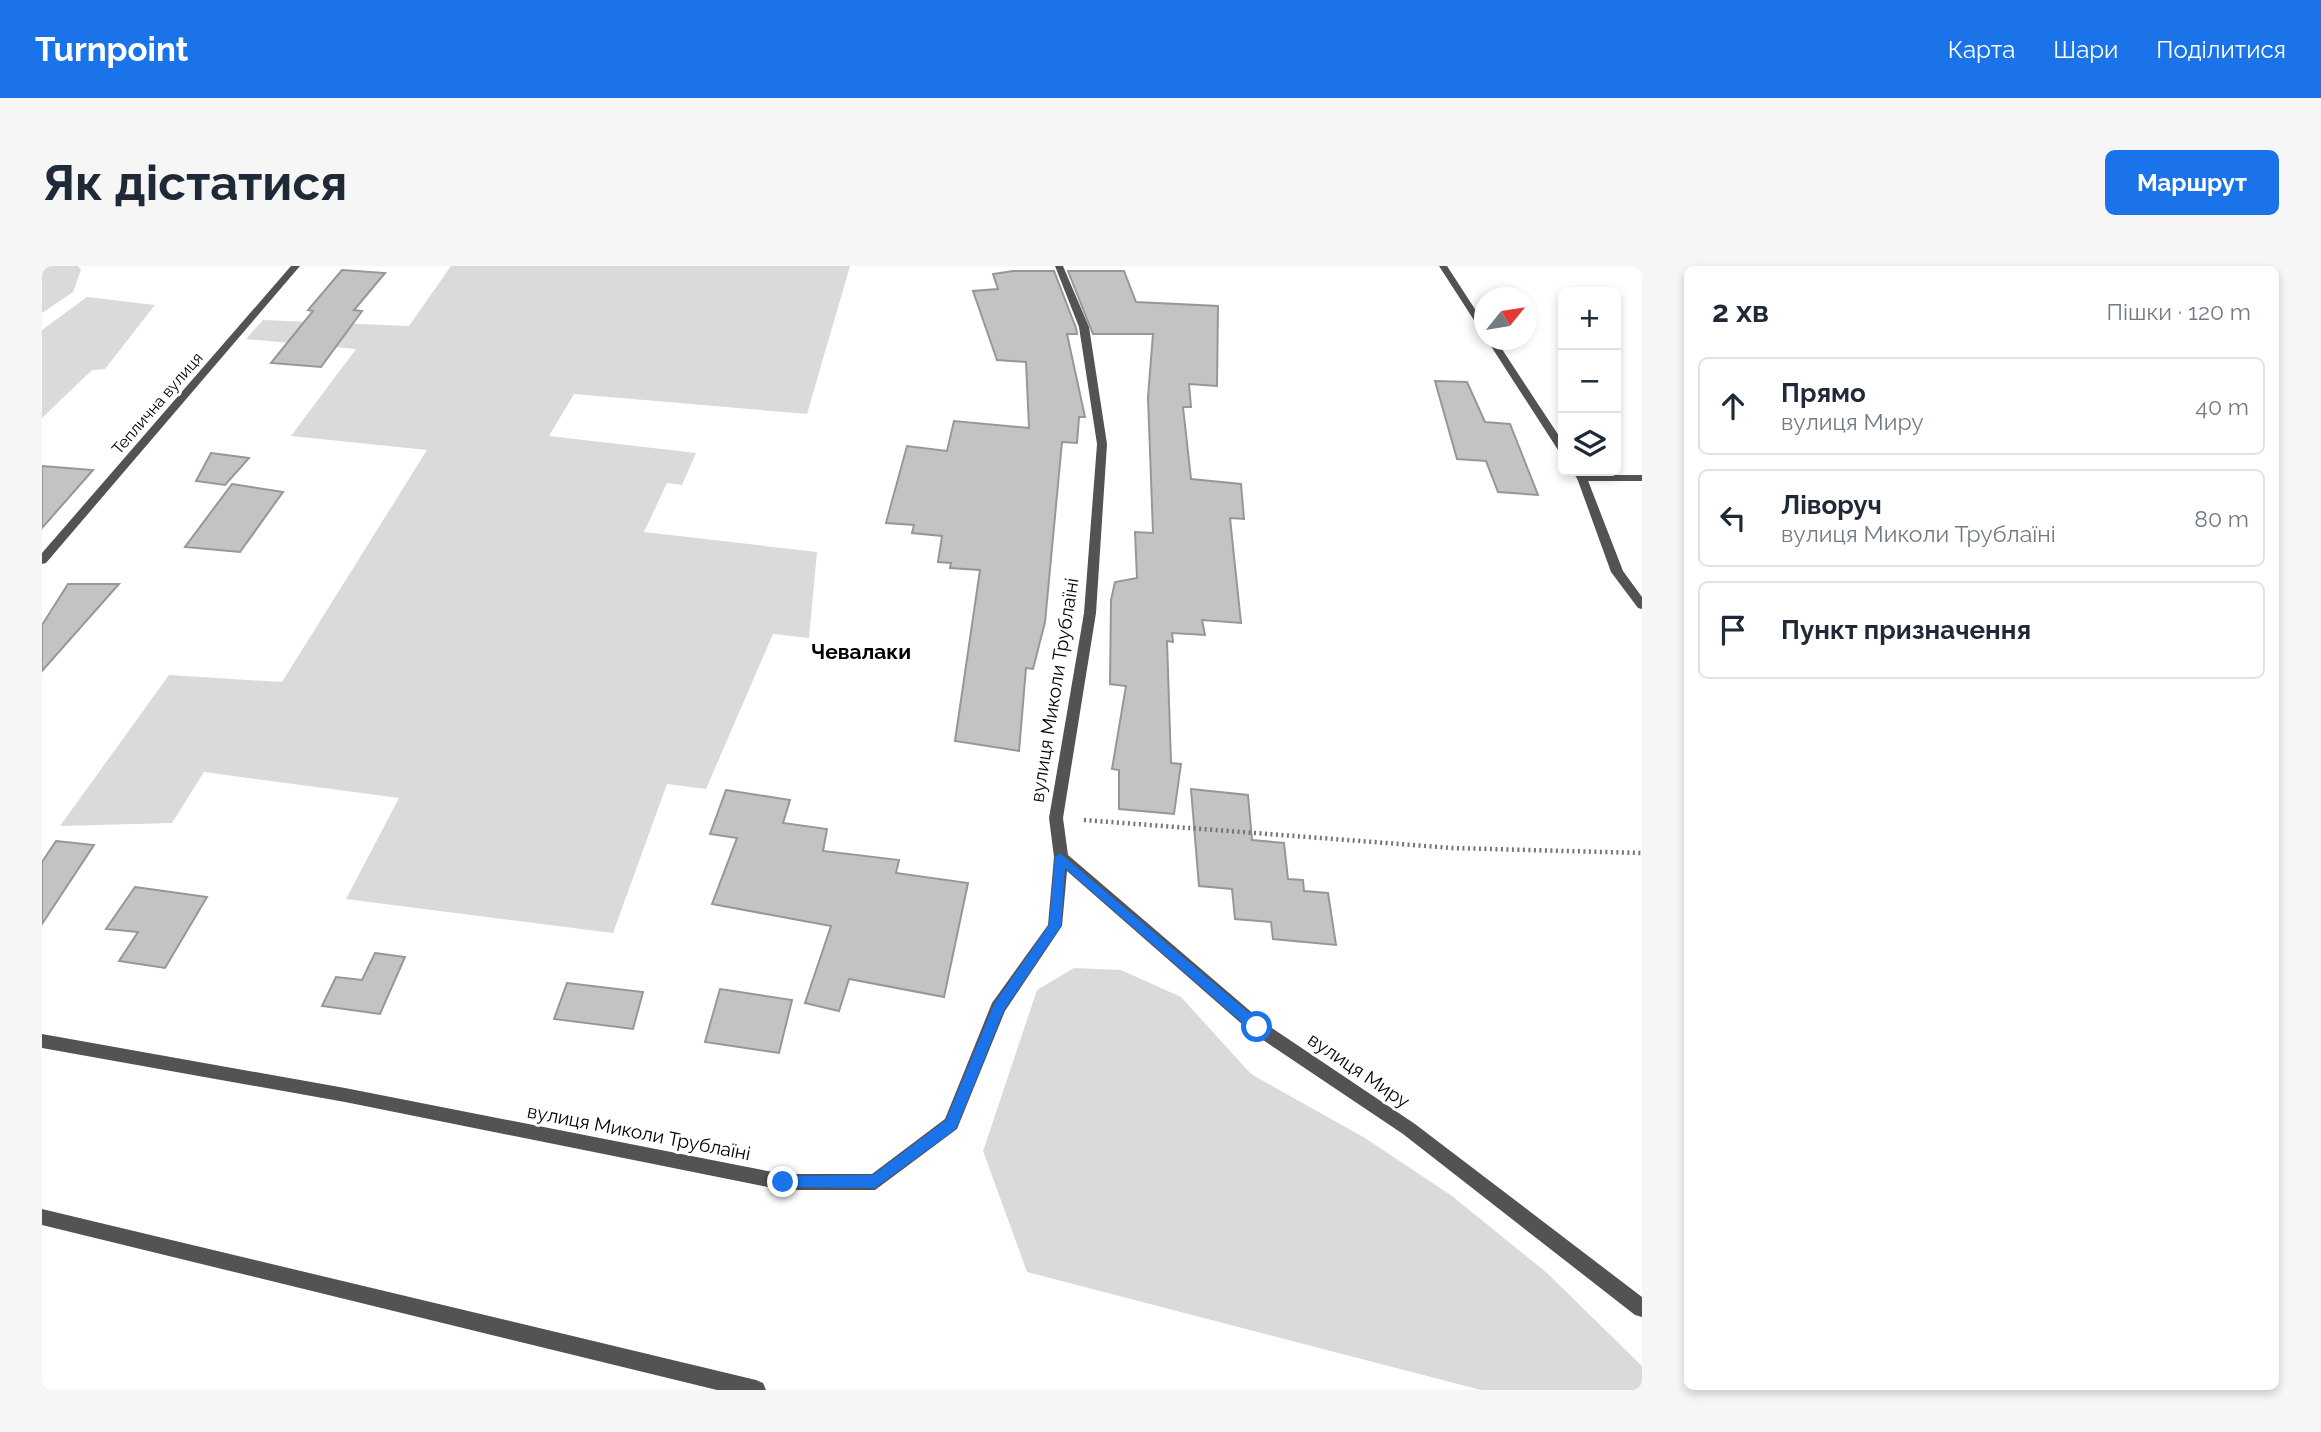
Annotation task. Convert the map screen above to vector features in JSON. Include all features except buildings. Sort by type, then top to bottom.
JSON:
[{"type":"street","name":"Теплична вулиця","points":[[42,560],[296,266]]},
{"type":"street","name":"вулиця Миколи Трублаїні","points":[[42,1041],[359,1098],[783,1182],[875,1182],[951,1124],[998,1007],[1055,926],[1060,857],[1056,818],[1090,613],[1102,444],[1084,327],[1059,266]]},
{"type":"street","points":[[1443,266],[1474,313]]},
{"type":"street","points":[[1498,350],[1558,442]]},
{"type":"street","points":[[1581,476],[1617,572],[1642,605]]},
{"type":"street","points":[[1611,476],[1642,478]]},
{"type":"street","name":"вулиця Миру","points":[[1060,857],[1257,1027],[1409,1129],[1642,1308]]},
{"type":"street","points":[[42,1217],[756,1390]]},
{"type":"path","points":[[1056,818],[1221,833],[1452,848],[1642,853]]},
{"type":"shaded area","points":[[42,266],[78,266],[81,270],[73,292],[42,313]]},
{"type":"shaded area","points":[[451,266],[850,266],[807,414],[574,394],[549,436],[696,453],[682,485],[667,483],[644,532],[817,552],[809,638],[773,634],[706,789],[667,784],[613,933],[346,899],[399,798],[204,772],[172,823],[60,826],[169,675],[282,682],[427,450],[291,436],[356,349],[246,339],[263,320],[409,326]]},
{"type":"shaded area","points":[[87,297],[155,305],[105,369],[92,370],[42,418],[42,330]]},
{"type":"shaded area","points":[[1074,968],[1121,970],[1181,997],[1251,1074],[1365,1138],[1452,1196],[1547,1273],[1642,1366],[1642,1390],[1481,1390],[1027,1272],[983,1151],[1037,990]]},
{"type":"district","name":"Чевалаки","points":[[861,652]]},
{"type":"route","points":[[783,1182],[875,1182],[951,1124],[998,1007],[1055,926],[1060,857],[1257,1027]]}]
